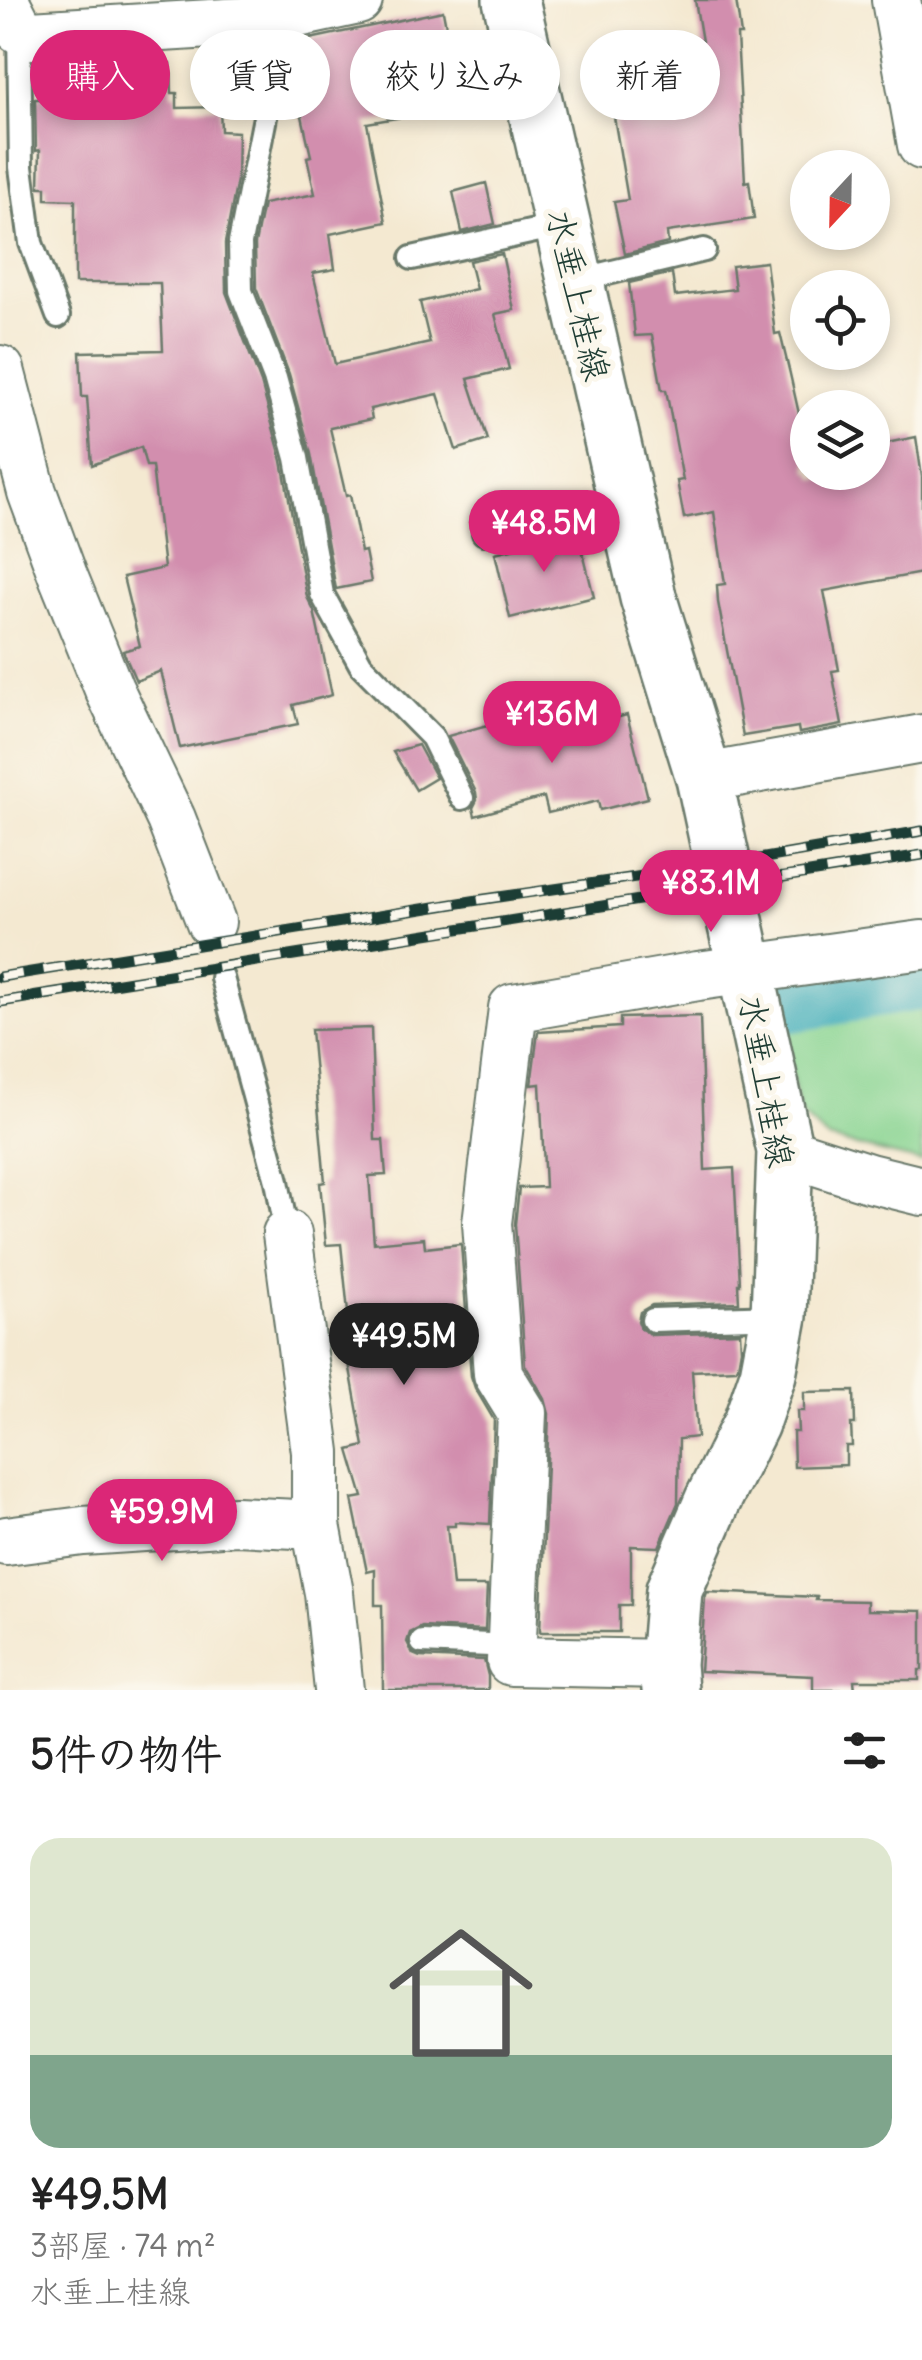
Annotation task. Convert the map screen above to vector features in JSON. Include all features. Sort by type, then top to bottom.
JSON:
[{"type":"main road","name":"水垂上桂線","points":[[511,0],[648,597],[704,778],[785,1152],[779,1316],[768,1374],[751,1423],[712,1500],[674,1590],[669,1677]]},
{"type":"street","points":[[11,14],[31,35],[358,0]]},
{"type":"street","points":[[896,0],[922,144]]},
{"type":"street","points":[[0,370],[32,492],[63,576],[211,922]]},
{"type":"street","points":[[704,778],[922,739]]},
{"type":"street","points":[[669,1677],[511,1661],[522,1413],[498,1374],[487,1222],[513,1008],[922,945]]},
{"type":"street","points":[[785,1152],[922,1191]]},
{"type":"street","points":[[287,1234],[316,1452],[316,1525],[329,1593],[339,1690]]},
{"type":"street","points":[[6,1540],[236,1521],[316,1525]]},
{"type":"lane","points":[[257,10],[268,102],[240,243],[241,291],[275,378],[297,458],[322,594],[361,665],[432,737],[462,798]]},
{"type":"lane","points":[[11,14],[20,167],[31,242],[58,316]]},
{"type":"lane","points":[[412,258],[562,225]]},
{"type":"lane","points":[[574,281],[704,250]]},
{"type":"lane","points":[[484,534],[626,500]]},
{"type":"lane","points":[[222,978],[287,1234]]},
{"type":"lane","points":[[653,1320],[779,1316]]},
{"type":"lane","points":[[422,1642],[512,1646]]},
{"type":"green space","points":[[922,987],[922,1162],[828,1139],[799,1113],[780,1011]]},
{"type":"building","points":[[695,0],[736,0],[741,35],[737,35],[745,182],[749,181],[754,219],[667,232],[668,243],[625,254],[614,202],[628,200],[615,120],[720,120],[720,30],[700,30]]},
{"type":"building","points":[[443,11],[447,30],[353,30]]},
{"type":"building","points":[[350,31],[350,120],[385,120],[367,123],[386,222],[330,234],[335,269],[313,273],[335,364],[430,343],[420,302],[476,289],[469,261],[502,254],[514,310],[495,314],[509,369],[468,379],[488,440],[456,450],[438,394],[370,409],[372,419],[330,428],[371,582],[336,589],[311,454],[289,374],[256,288],[255,244],[263,204],[315,194],[303,120],[330,120],[330,35]]},
{"type":"building","points":[[170,63],[177,108],[190,108],[190,120],[221,120],[221,131],[238,132],[237,180],[225,243],[226,292],[261,383],[282,461],[307,597],[314,611],[332,695],[293,705],[298,724],[180,748],[161,671],[136,681],[123,651],[140,646],[123,577],[164,568],[152,466],[146,466],[141,447],[92,465],[80,352],[163,350],[160,283],[75,283],[75,200],[46,199],[46,187],[39,187],[35,120],[170,120]]},
{"type":"building","points":[[486,183],[495,224],[462,232],[453,192]]},
{"type":"building","points":[[766,262],[775,334],[780,333],[794,390],[790,390],[790,490],[890,490],[890,442],[916,437],[922,477],[922,573],[824,591],[839,670],[832,671],[842,725],[799,733],[798,727],[743,736],[718,602],[717,585],[725,584],[714,512],[684,518],[677,481],[683,480],[652,335],[635,336],[629,283],[672,273],[675,296],[735,289],[732,266]]},
{"type":"building","points":[[578,533],[594,597],[510,618],[495,553]]},
{"type":"building","points":[[627,715],[648,798],[600,810],[598,801],[548,813],[544,797],[475,816],[476,792],[448,736],[519,716],[524,742]]},
{"type":"building","points":[[418,745],[436,778],[416,790],[393,752]]},
{"type":"building","points":[[700,1016],[705,1170],[734,1168],[739,1302],[652,1305],[640,1312],[638,1321],[641,1329],[652,1335],[740,1332],[738,1366],[692,1371],[697,1437],[679,1439],[678,1503],[659,1547],[631,1546],[631,1605],[619,1605],[619,1632],[540,1632],[549,1414],[545,1399],[525,1365],[515,1224],[519,1188],[545,1187],[540,1084],[531,1085],[538,1032],[620,1027],[620,1018]]},
{"type":"building","points":[[371,1028],[375,1140],[383,1140],[386,1175],[369,1176],[374,1243],[424,1238],[425,1248],[461,1244],[471,1376],[494,1420],[490,1524],[455,1522],[455,1526],[447,1526],[453,1586],[487,1586],[485,1630],[422,1627],[410,1633],[407,1642],[413,1654],[420,1657],[484,1660],[488,1690],[383,1690],[382,1605],[375,1605],[375,1570],[367,1572],[352,1499],[363,1497],[349,1450],[364,1446],[347,1352],[352,1351],[341,1244],[326,1245],[320,1183],[325,1182],[311,1030]]},
{"type":"building","points":[[854,1391],[855,1424],[851,1424],[852,1446],[846,1446],[846,1465],[794,1467],[793,1432],[798,1432],[797,1411],[804,1411],[804,1392]]},
{"type":"building","points":[[707,1592],[867,1601],[867,1610],[922,1611],[919,1680],[854,1680],[855,1690],[813,1690],[813,1676],[700,1671]]},
{"type":"waterway","points":[[786,997],[922,974]]},
{"type":"railway","points":[[0,977],[922,831]]},
{"type":"railway","points":[[0,1002],[922,855]]}]
